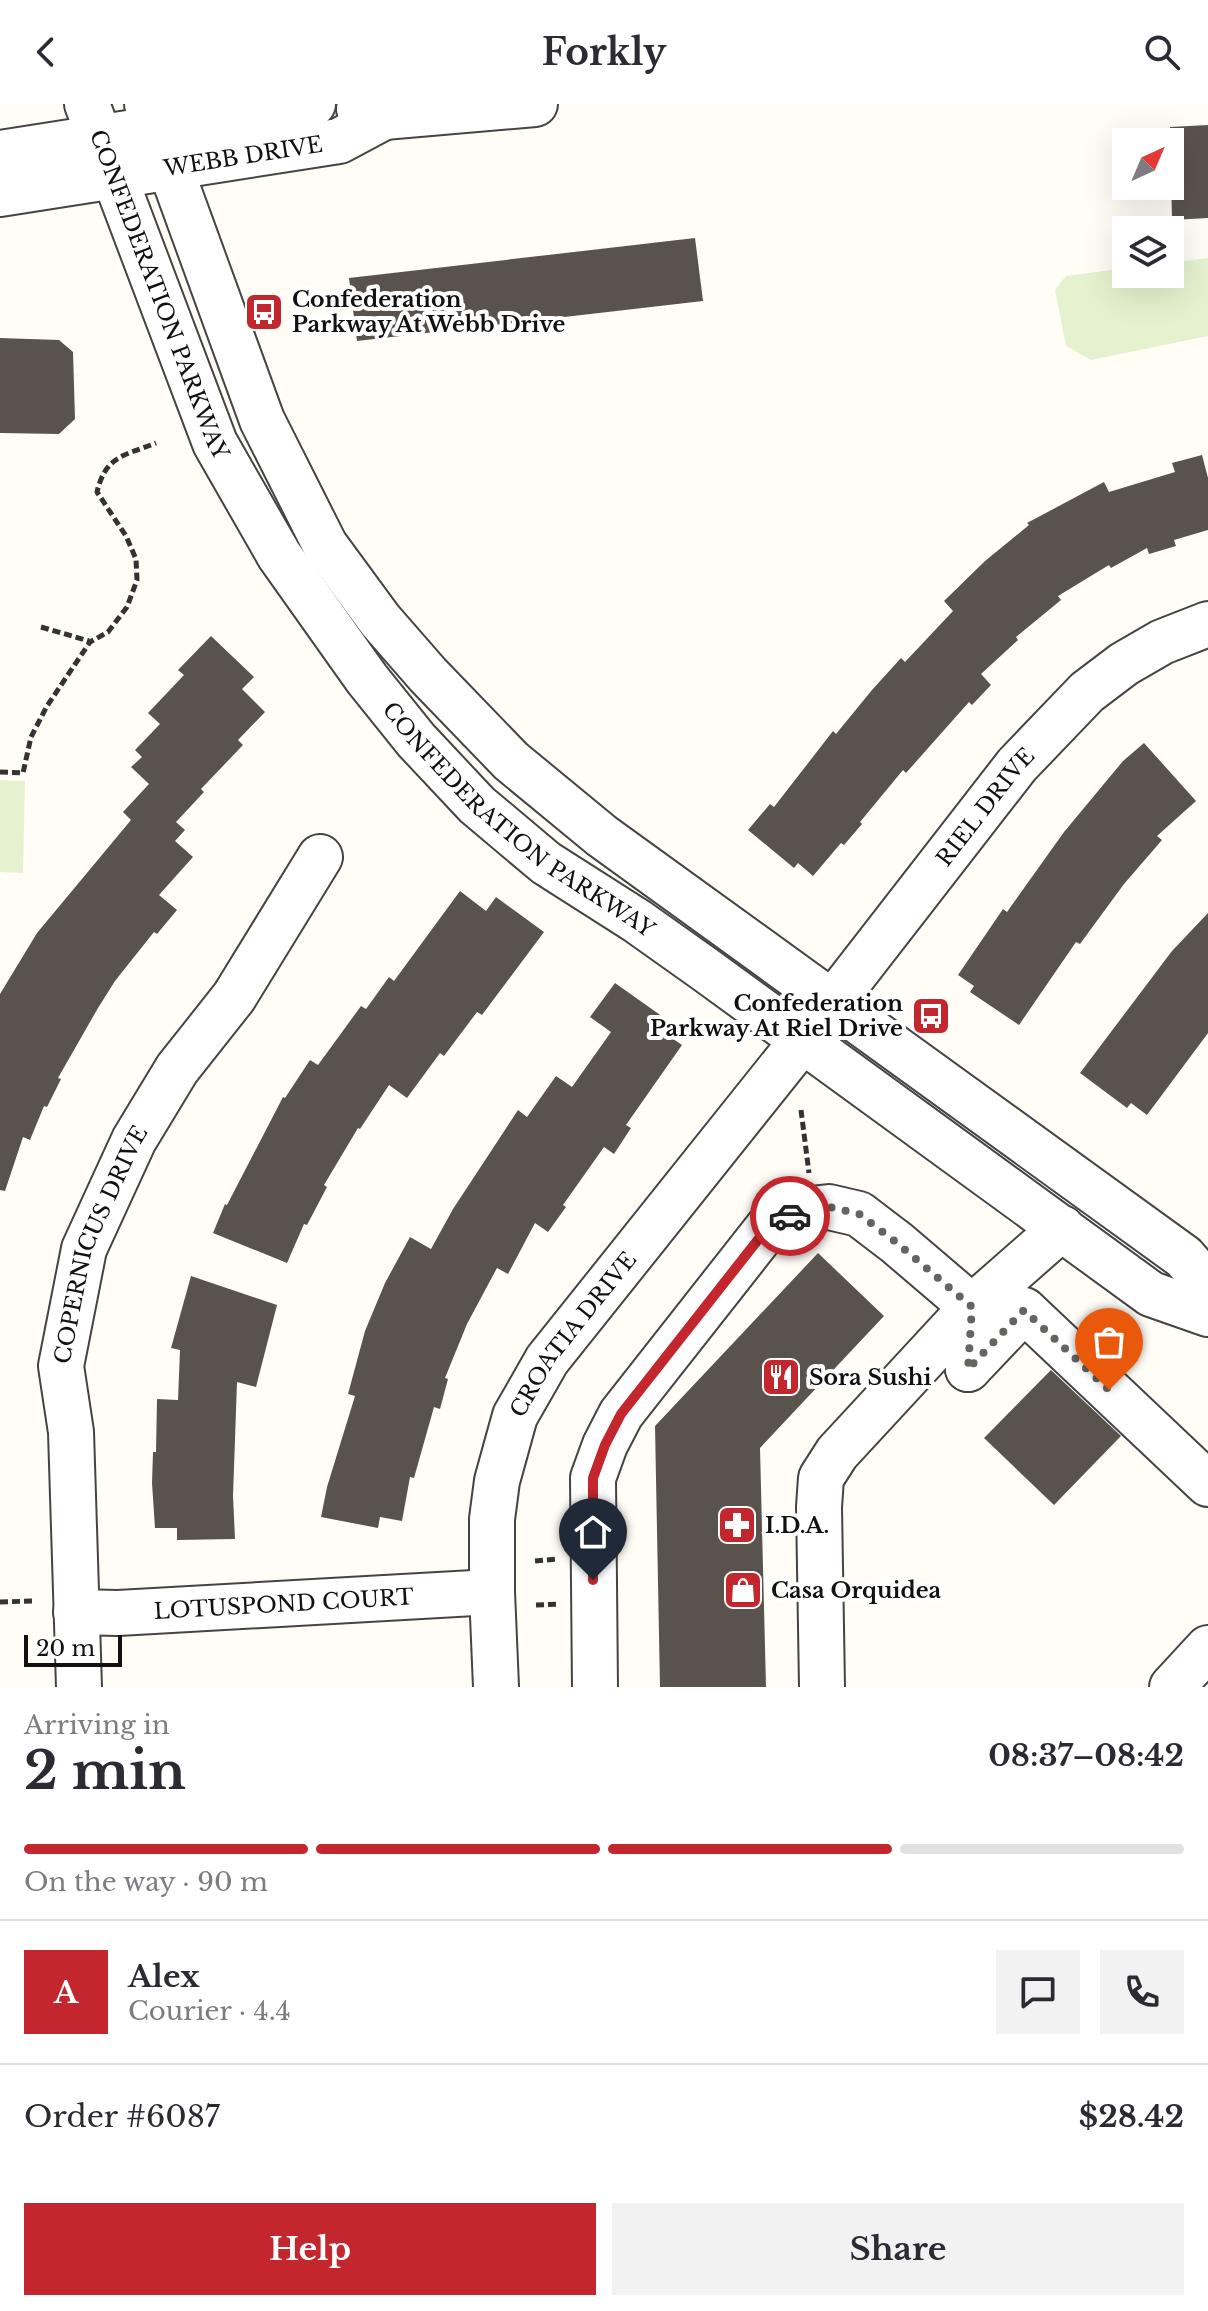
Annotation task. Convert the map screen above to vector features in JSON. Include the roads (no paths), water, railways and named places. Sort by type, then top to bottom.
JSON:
[{"type":"street","name":"WEBB DRIVE","points":[[0,194],[114,178],[158,133],[313,104]]},
{"type":"street","name":"WEBB DRIVE","points":[[0,153],[93,121],[158,133],[339,141],[365,110],[508,105]]},
{"type":"street","name":"CONFEDERATION PARKWAY","points":[[93,121],[215,443],[279,555],[367,679],[416,740],[477,805],[546,863],[637,921],[1151,1294],[1208,1314]]},
{"type":"street","name":"CONFEDERATION PARKWAY","points":[[158,133],[262,420],[325,545],[380,620],[428,675],[511,761],[602,836],[1184,1257],[1208,1285]]},
{"type":"street","name":"RIEL DRIVE","points":[[804,1040],[1017,765],[1087,692],[1124,664],[1162,642],[1208,624]]},
{"type":"street","name":"COPERNICUS DRIVE","points":[[79,1687],[71,1432],[61,1366],[84,1249],[134,1140],[177,1069],[234,997],[320,857]]},
{"type":"street","name":"CROATIA DRIVE","points":[[496,1687],[492,1519],[497,1481],[515,1416],[529,1389],[568,1332],[804,1040]]},
{"type":"street","points":[[595,1687],[593,1478],[605,1445],[621,1414],[768,1227],[802,1210],[829,1207],[859,1214],[972,1307]]},
{"type":"street","points":[[822,1687],[821,1478],[837,1453],[972,1307],[1062,1228]]},
{"type":"street","points":[[972,1307],[968,1369],[1024,1310],[1208,1484]]},
{"type":"street","name":"LOTUSPOND COURT","points":[[76,1612],[118,1613],[492,1592]]},
{"type":"street","points":[[1172,1687],[1208,1648]]},
{"type":"place","name":"Confederation Parkway At Webb Drive","points":[[264,312]]},
{"type":"place","name":"Confederation Parkway At Riel Drive","points":[[931,1016]]},
{"type":"place","name":"Sora Sushi","points":[[781,1377]]},
{"type":"place","name":"I.D.A.","points":[[737,1525]]},
{"type":"place","name":"Casa Orquidea","points":[[743,1590]]}]
